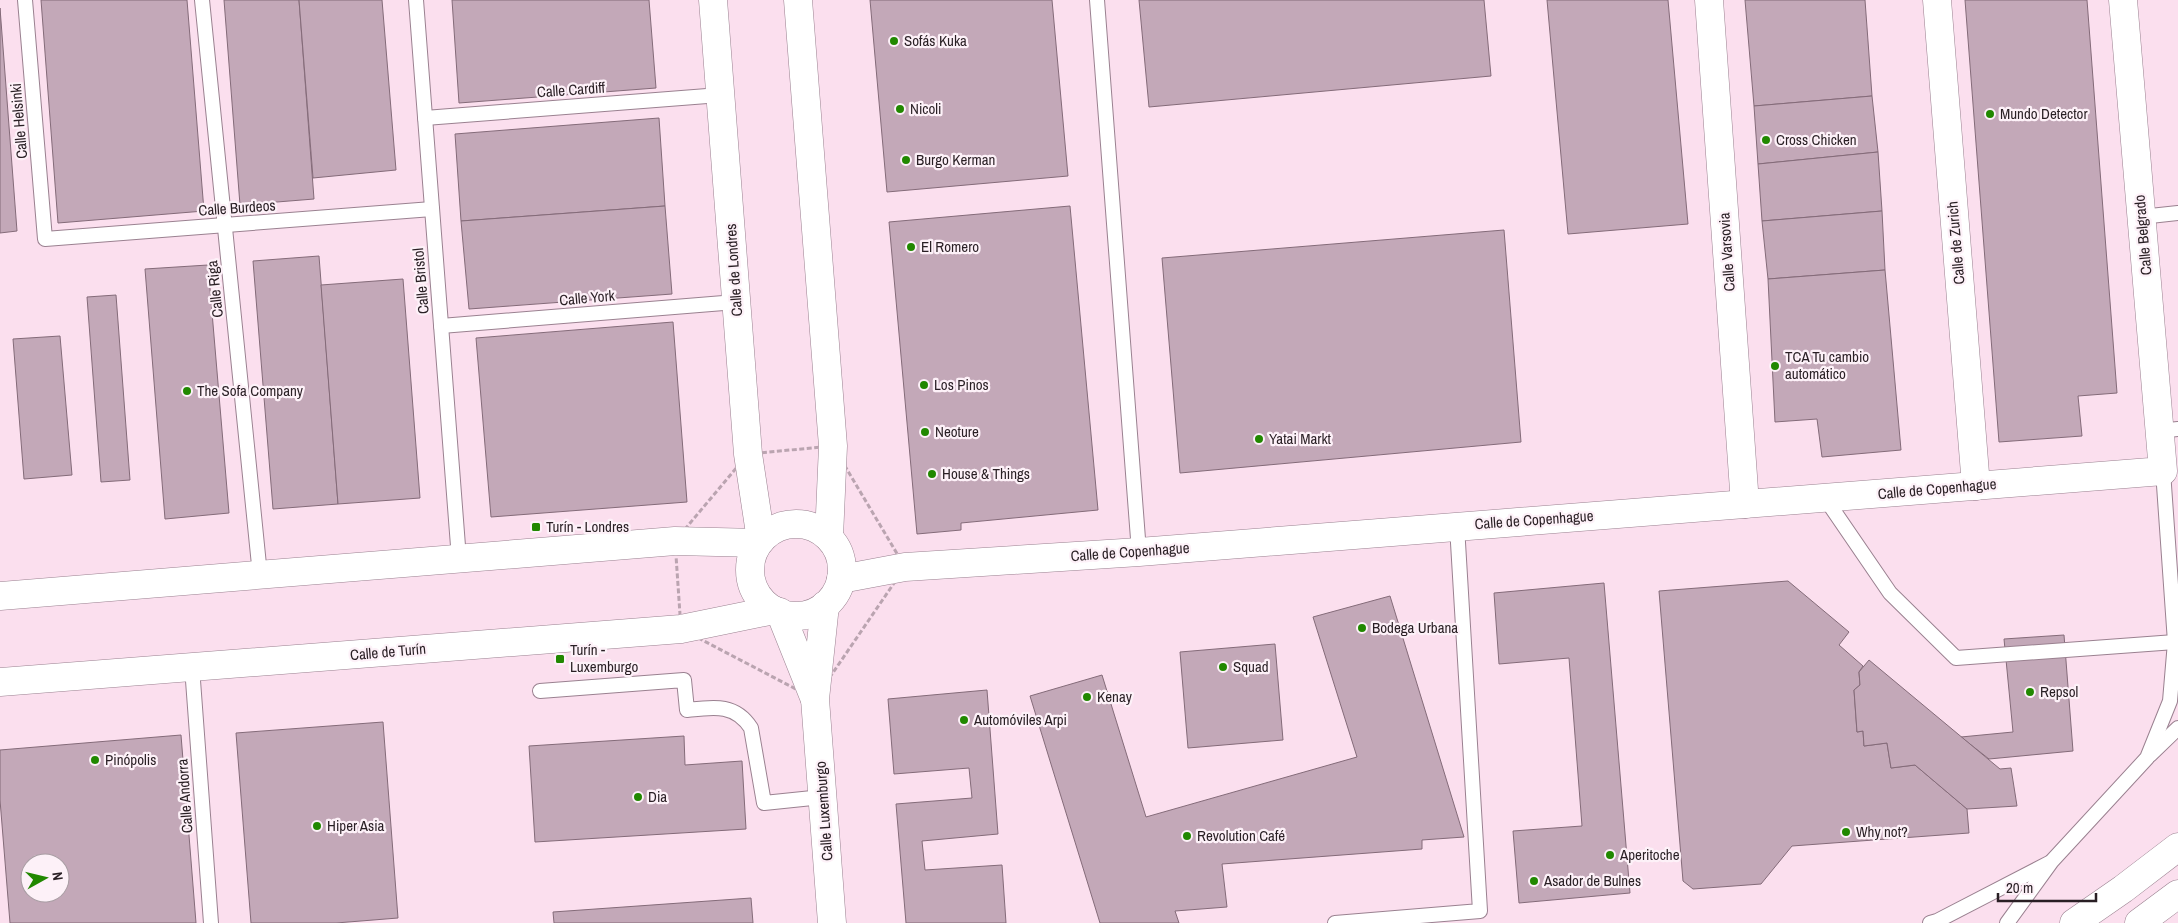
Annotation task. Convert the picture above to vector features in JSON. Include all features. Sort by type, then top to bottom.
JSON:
[{"type":"street","name":"Calle de Londres","points":[[712,0],[748,454],[760,542]]},
{"type":"street","points":[[798,0],[833,446],[833,543],[842,564],[842,579],[835,594],[825,605],[811,613],[795,616],[777,611],[762,600],[754,587],[750,572],[752,557],[760,542],[776,528],[794,523],[813,527],[833,543]]},
{"type":"street","name":"Calle Varsovia","points":[[1709,0],[1745,504]]},
{"type":"street","name":"Calle de Zurich","points":[[1937,0],[1976,486]]},
{"type":"street","name":"Calle Belgrado","points":[[2123,0],[2141,217],[2169,430],[2162,471]]},
{"type":"street","name":"Calle de Copenhague","points":[[842,579],[905,568],[1138,552],[2162,471]]},
{"type":"street","points":[[0,596],[675,542],[760,542]]},
{"type":"street","name":"Calle de Copenhague","points":[[833,543],[905,568]]},
{"type":"street","name":"Calle Luxemburgo","points":[[825,605],[815,700],[832,923]]},
{"type":"street","name":"Calle de Turín","points":[[0,682],[681,629],[777,611]]},
{"type":"street","name":"Calle Luxemburgo","points":[[777,611],[815,700]]},
{"type":"street","points":[[2074,923],[2178,847]]},
{"type":"street","points":[[2139,923],[2178,894]]},
{"type":"lane","name":"Calle Helsinki","points":[[25,0],[45,239]]},
{"type":"lane","name":"Calle Riga","points":[[202,0],[260,575]]},
{"type":"lane","name":"Calle Bristol","points":[[416,0],[459,559]]},
{"type":"lane","points":[[1097,0],[1138,552]]},
{"type":"lane","name":"Calle Cardiff","points":[[425,118],[720,95]]},
{"type":"lane","name":"Calle Burdeos","points":[[45,239],[432,209]]},
{"type":"lane","points":[[2141,217],[2178,214]]},
{"type":"lane","name":"Calle York","points":[[441,326],[736,302]]},
{"type":"lane","points":[[2147,758],[2170,700],[2176,643],[2162,471]]},
{"type":"lane","points":[[1825,498],[1890,593],[1956,658],[2176,643]]},
{"type":"lane","points":[[1335,923],[1480,911],[1457,526]]},
{"type":"lane","name":"Calle Andorra","points":[[192,667],[211,923]]},
{"type":"lane","points":[[540,691],[684,680],[687,710],[722,708],[745,718],[751,728],[764,803],[822,798]]},
{"type":"lane","points":[[2007,923],[2052,862],[2147,758],[2178,728]]},
{"type":"lane","points":[[1930,923],[2052,862]]},
{"type":"path","points":[[833,446],[905,568],[815,700],[681,629],[675,542],[748,454],[833,446]]},
{"type":"building","points":[[41,0],[187,0],[204,211],[58,223]]},
{"type":"building","points":[[224,0],[299,0],[314,199],[240,205]]},
{"type":"building","points":[[299,0],[382,0],[396,170],[313,178]]},
{"type":"building","points":[[452,0],[649,0],[656,88],[459,103]]},
{"type":"building","points":[[870,0],[1052,0],[1068,176],[887,192]]},
{"type":"building","points":[[1139,0],[1484,0],[1491,76],[1149,107]]},
{"type":"building","points":[[1547,0],[1668,0],[1688,224],[1568,234]]},
{"type":"building","points":[[1745,0],[1865,0],[1872,96],[1754,106]]},
{"type":"building","points":[[1965,0],[2087,0],[2117,393],[2078,396],[2082,436],[1999,442]]},
{"type":"building","points":[[0,8],[17,231],[0,233]]},
{"type":"building","points":[[1872,96],[1878,152],[1758,164],[1754,106]]},
{"type":"building","points":[[659,118],[665,206],[461,221],[455,134]]},
{"type":"building","points":[[1878,152],[1882,211],[1762,221],[1758,164]]},
{"type":"building","points":[[665,206],[672,294],[469,309],[461,221]]},
{"type":"building","points":[[1070,206],[1098,510],[961,523],[961,530],[917,534],[889,222]]},
{"type":"building","points":[[1882,211],[1885,270],[1768,279],[1762,221]]},
{"type":"building","points":[[1504,230],[1521,442],[1180,473],[1162,258]]},
{"type":"building","points":[[319,256],[338,504],[273,509],[253,261]]},
{"type":"building","name":"The Sofa Company","points":[[208,265],[229,513],[165,519],[145,269]]},
{"type":"building","points":[[1885,270],[1901,450],[1822,457],[1817,419],[1775,422],[1768,279]]},
{"type":"building","points":[[403,279],[420,498],[338,504],[321,285]]},
{"type":"building","points":[[116,295],[130,480],[101,482],[87,297]]},
{"type":"building","points":[[673,322],[687,502],[491,517],[476,338]]},
{"type":"building","points":[[60,336],[72,475],[24,479],[13,339]]},
{"type":"building","points":[[1788,581],[1849,632],[1839,645],[1863,666],[1859,672],[1860,685],[1854,690],[1857,732],[1863,731],[1864,746],[1887,743],[1891,768],[1915,765],[1967,809],[1969,833],[1792,846],[1761,884],[1693,889],[1683,881],[1659,591]]},
{"type":"building","points":[[1604,583],[1630,893],[1519,903],[1513,831],[1582,826],[1569,658],[1499,664],[1494,593]]},
{"type":"building","points":[[1390,596],[1464,837],[1422,840],[1422,849],[1222,864],[1227,907],[1175,911],[1179,923],[1100,923],[1030,696],[1102,675],[1146,817],[1357,757],[1313,617]]},
{"type":"building","points":[[2064,635],[2073,751],[1989,759],[1961,737],[2013,732],[2004,639]]},
{"type":"building","points":[[1275,644],[1283,740],[1188,748],[1180,652]]},
{"type":"building","points":[[1869,660],[2000,769],[2011,768],[2017,806],[1967,809],[1915,765],[1891,768],[1887,743],[1864,746],[1863,731],[1857,732],[1854,690],[1860,685],[1859,672]]},
{"type":"building","points":[[987,690],[998,834],[922,841],[925,870],[1002,865],[1006,923],[906,923],[896,804],[972,798],[969,768],[894,774],[888,699]]},
{"type":"building","name":"Hiper Asia","points":[[383,722],[398,918],[336,923],[251,923],[236,733]]},
{"type":"building","points":[[181,735],[196,923],[10,923],[0,800],[0,750]]},
{"type":"building","name":"Dia","points":[[684,736],[685,765],[742,761],[746,829],[535,842],[529,746]]},
{"type":"building","points":[[751,898],[753,923],[554,923],[553,912]]},
{"type":"place","name":"Sofás Kuka","points":[[894,41]]},
{"type":"place","name":"Nicoli","points":[[900,109]]},
{"type":"place","name":"Mundo Detector","points":[[1990,114]]},
{"type":"place","name":"Cross Chicken","points":[[1766,140]]},
{"type":"place","name":"Burgo Kerman","points":[[906,160]]},
{"type":"place","name":"El Romero","points":[[911,247]]},
{"type":"place","name":"TCA Tu cambio automático","points":[[1775,366]]},
{"type":"place","name":"Los Pinos","points":[[924,385]]},
{"type":"place","name":"The Sofa Company","points":[[187,391]]},
{"type":"place","name":"Neoture","points":[[925,432]]},
{"type":"place","name":"Yatai Markt","points":[[1259,439]]},
{"type":"place","name":"House & Things","points":[[932,474]]},
{"type":"place","name":"Turín - Londres","points":[[536,527]]},
{"type":"place","name":"Bodega Urbana","points":[[1362,628]]},
{"type":"place","name":"Turín - Luxemburgo","points":[[560,659]]},
{"type":"place","name":"Squad","points":[[1223,667]]},
{"type":"place","name":"Repsol","points":[[2030,692]]},
{"type":"place","name":"Kenay","points":[[1087,697]]},
{"type":"place","name":"Automóviles Arpi","points":[[964,720]]},
{"type":"place","name":"Pinópolis","points":[[95,760]]},
{"type":"place","name":"Dia","points":[[638,797]]},
{"type":"place","name":"Hiper Asia","points":[[317,826]]},
{"type":"place","name":"Why not?","points":[[1846,832]]},
{"type":"place","name":"Revolution Café","points":[[1187,836]]},
{"type":"place","name":"Aperitoche","points":[[1610,855]]},
{"type":"place","name":"Asador de Bulnes","points":[[1534,881]]}]
